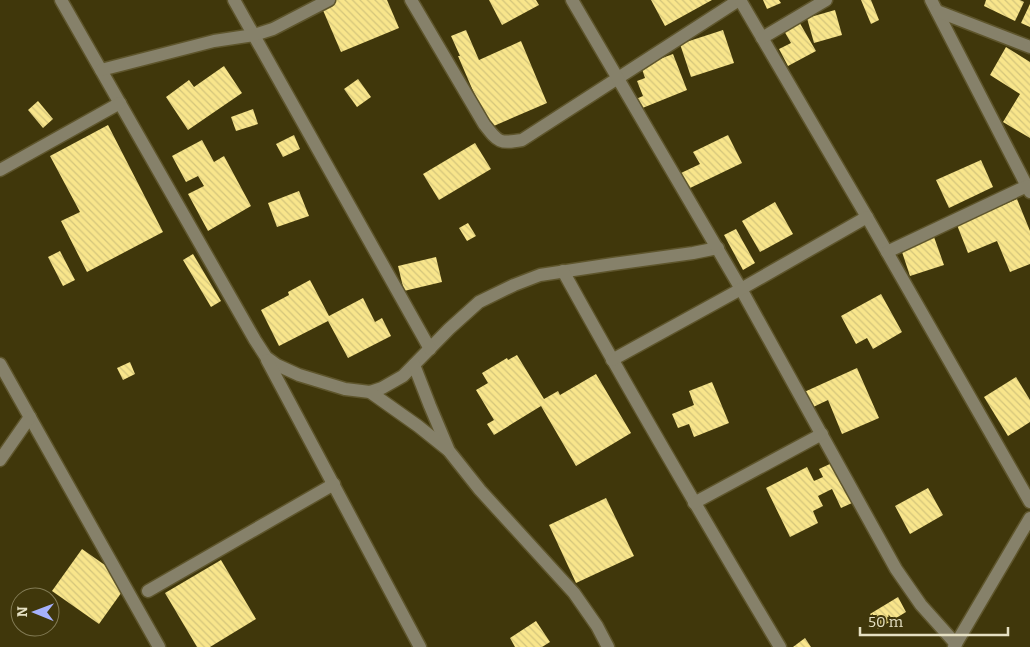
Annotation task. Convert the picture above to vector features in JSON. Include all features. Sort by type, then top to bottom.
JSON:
[{"type":"street","points":[[61,0],[266,357],[420,647]]},
{"type":"street","points":[[234,0],[430,349]]},
{"type":"street","points":[[101,70],[214,40],[254,35],[273,30],[328,0]]},
{"type":"street","points":[[411,0],[484,124],[496,139],[506,143],[522,140],[739,0],[867,217],[1030,502]]},
{"type":"street","points":[[572,0],[718,248],[896,568],[920,605],[955,646],[1030,518]]},
{"type":"street","points":[[762,38],[826,0]]},
{"type":"street","points":[[934,6],[1030,48]]},
{"type":"street","points":[[887,252],[1028,189],[934,6]]},
{"type":"street","points":[[0,170],[120,104]]},
{"type":"street","points":[[612,360],[867,217]]},
{"type":"street","points":[[266,357],[276,365],[299,375],[345,389],[370,392],[382,388],[403,376],[449,329],[479,302],[514,285],[540,275],[718,248]]},
{"type":"street","points":[[563,271],[694,503],[780,647]]},
{"type":"street","points":[[0,364],[159,647]]},
{"type":"street","points":[[414,365],[450,451]]},
{"type":"street","points":[[370,392],[450,451],[480,490],[574,593],[597,626],[608,647]]},
{"type":"street","points":[[0,460],[30,416]]},
{"type":"street","points":[[694,503],[822,434]]},
{"type":"street","points":[[148,591],[334,484]]},
{"type":"building","points":[[387,0],[399,28],[341,52],[319,1]]},
{"type":"building","points":[[489,0],[536,0],[539,5],[502,25]]},
{"type":"building","points":[[651,0],[712,0],[665,26]]},
{"type":"building","points":[[763,0],[779,0],[781,3],[767,9]]},
{"type":"building","points":[[861,0],[871,0],[879,20],[871,24]]},
{"type":"building","points":[[986,0],[1020,0],[1024,2],[1015,21],[984,6]]},
{"type":"building","points":[[1030,4],[1030,27],[1021,23]]},
{"type":"building","points":[[835,10],[842,35],[814,43],[807,18]]},
{"type":"building","points":[[798,20],[816,51],[788,66],[779,49],[791,43],[783,29]]},
{"type":"building","points":[[466,30],[479,60],[521,41],[547,103],[489,128],[451,36]]},
{"type":"building","points":[[723,30],[734,63],[691,77],[680,44]]},
{"type":"building","points":[[1006,47],[1030,62],[1030,138],[1003,122],[1020,94],[990,75]]},
{"type":"building","points":[[673,54],[687,90],[640,109],[636,99],[643,96],[637,81],[645,78],[641,66]]},
{"type":"building","points":[[224,66],[242,93],[188,130],[166,97],[189,80],[194,87]]},
{"type":"building","points":[[358,79],[371,97],[357,107],[344,89]]},
{"type":"building","points":[[38,101],[53,119],[43,128],[28,110]]},
{"type":"building","points":[[253,109],[258,124],[236,131],[231,117]]},
{"type":"building","points":[[108,125],[163,232],[87,272],[61,221],[80,212],[50,156]]},
{"type":"building","points":[[294,135],[300,149],[283,157],[276,144]]},
{"type":"building","points":[[728,135],[742,163],[688,189],[681,173],[700,164],[693,152]]},
{"type":"building","points":[[202,140],[214,162],[224,156],[251,206],[208,231],[188,194],[204,186],[198,176],[186,182],[172,156]]},
{"type":"building","points":[[475,143],[491,169],[439,200],[423,174]]},
{"type":"building","points":[[981,160],[993,187],[949,208],[936,180]]},
{"type":"building","points":[[299,191],[309,216],[277,227],[268,203]]},
{"type":"building","points":[[1017,199],[1030,231],[1030,264],[1010,272],[997,241],[968,253],[957,225]]},
{"type":"building","points":[[775,202],[793,234],[760,252],[742,221]]},
{"type":"building","points":[[468,223],[476,236],[467,241],[459,228]]},
{"type":"building","points":[[736,229],[755,263],[743,270],[724,235]]},
{"type":"building","points":[[934,237],[944,265],[910,276],[901,249]]},
{"type":"building","points":[[60,251],[75,280],[63,286],[48,257]]},
{"type":"building","points":[[193,254],[221,301],[211,307],[183,260]]},
{"type":"building","points":[[436,257],[442,282],[404,291],[398,266]]},
{"type":"building","points":[[310,280],[329,316],[363,298],[375,322],[382,318],[391,336],[348,358],[328,321],[279,346],[261,310],[289,295],[288,292]]},
{"type":"building","points":[[881,294],[902,332],[873,349],[867,338],[856,344],[841,316]]},
{"type":"building","points":[[517,355],[544,399],[558,391],[560,395],[596,374],[631,433],[576,466],[541,406],[494,435],[487,424],[494,420],[476,390],[488,383],[482,373],[507,358],[508,360]]},
{"type":"building","points":[[130,362],[135,374],[123,380],[117,368]]},
{"type":"building","points":[[857,368],[879,418],[842,434],[828,400],[809,409],[802,393]]},
{"type":"building","points":[[1016,377],[1030,400],[1030,422],[1008,436],[984,397]]},
{"type":"building","points":[[712,382],[729,423],[694,437],[689,424],[678,428],[672,414],[694,405],[689,391]]},
{"type":"building","points":[[832,463],[852,503],[841,508],[832,489],[818,496],[823,506],[813,511],[818,523],[790,537],[766,488],[807,467],[814,481],[823,477],[819,469]]},
{"type":"building","points":[[928,488],[943,515],[910,534],[895,506]]},
{"type":"building","points":[[606,498],[634,556],[576,583],[549,525]]},
{"type":"building","points":[[82,549],[129,582],[99,624],[60,597],[60,587],[55,587]]},
{"type":"building","points":[[221,560],[256,619],[210,647],[197,647],[165,593]]},
{"type":"building","points":[[898,597],[906,612],[878,629],[870,614]]},
{"type":"building","points":[[536,621],[550,642],[542,647],[515,647],[510,638]]},
{"type":"building","points":[[805,638],[811,647],[793,647]]}]
